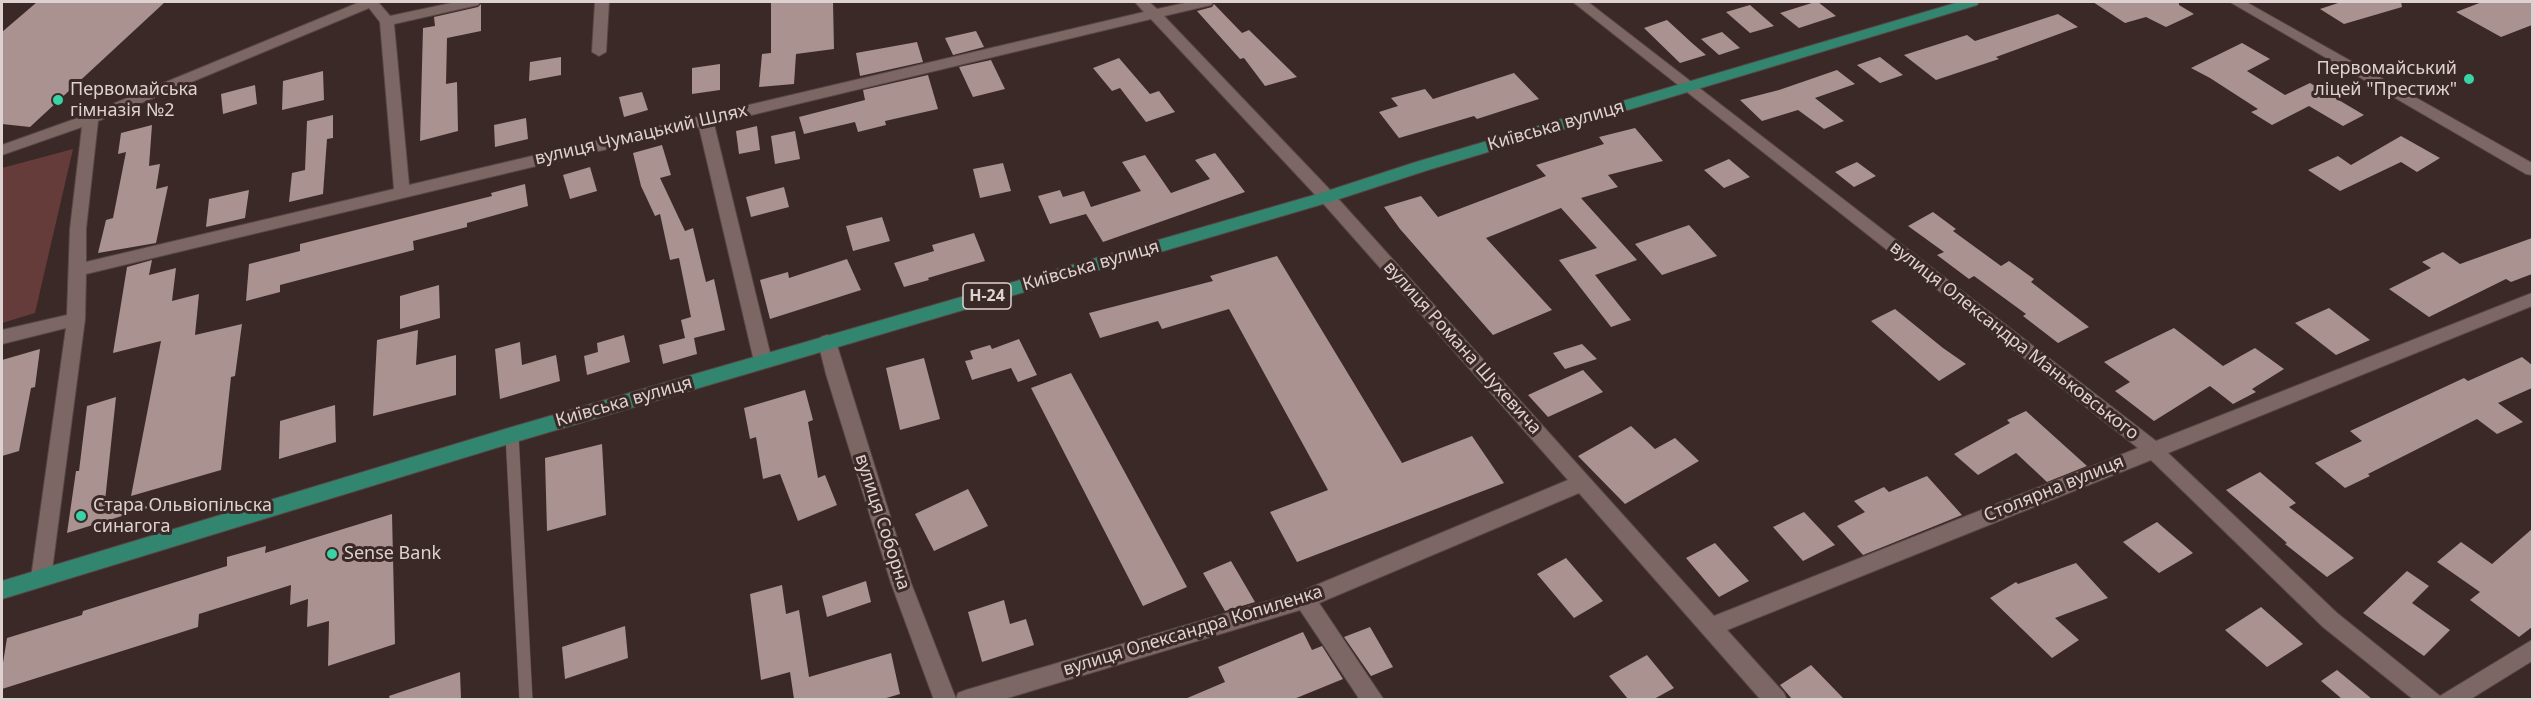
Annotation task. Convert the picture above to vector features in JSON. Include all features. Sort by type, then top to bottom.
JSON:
[{"type":"main road","name":"Київська вулиця","points":[[2,590],[512,435],[1327,197],[1422,166],[1972,2]]},
{"type":"street","points":[[2,150],[91,118],[371,2],[387,21],[402,192]]},
{"type":"street","points":[[387,21],[473,2]]},
{"type":"street","points":[[599,52],[602,2]]},
{"type":"street","name":"вулиця Романа Шухевича","points":[[1142,2],[1327,197],[1776,699]]},
{"type":"street","name":"вулиця Чумацький Шлях","points":[[76,270],[1206,2]]},
{"type":"street","name":"вулиця Олександра Маньковського","points":[[1580,2],[2152,450],[2330,620],[2432,699]]},
{"type":"street","points":[[2237,2],[2532,170]]},
{"type":"street","points":[[41,578],[76,319],[78,229],[91,118]]},
{"type":"street","points":[[705,120],[764,361]]},
{"type":"street","name":"Столярна вулиця","points":[[1711,627],[2532,299]]},
{"type":"street","points":[[2,337],[76,319]]},
{"type":"street","name":"вулиця Соборна","points":[[827,342],[834,374],[901,583],[945,699]]},
{"type":"street","name":"вулиця Олександра Копиленка","points":[[966,699],[1305,599],[1582,483]]},
{"type":"street","points":[[1305,599],[1373,699]]},
{"type":"street","points":[[2449,699],[2532,650]]},
{"type":"lane","points":[[512,435],[526,699]]},
{"type":"shaded area","points":[[73,149],[35,313],[2,323],[2,168]]},
{"type":"building","points":[[37,2],[165,2],[30,127],[2,124],[2,32]]},
{"type":"building","points":[[771,2],[833,2],[834,49],[796,54],[794,84],[759,87],[762,54],[771,53]]},
{"type":"building","points":[[1815,2],[1836,16],[1799,28],[1780,13]]},
{"type":"building","points":[[2093,2],[2179,2],[2179,5],[2194,14],[2166,27],[2146,17],[2125,23]]},
{"type":"building","points":[[2341,2],[2401,2],[2402,7],[2344,24],[2320,9]]},
{"type":"building","points":[[2482,2],[2532,2],[2532,25],[2501,37],[2456,12]]},
{"type":"building","points":[[481,4],[481,31],[447,38],[446,84],[457,82],[458,131],[420,141],[423,28],[435,26],[434,17],[478,7]]},
{"type":"building","points":[[1214,4],[1242,33],[1249,30],[1297,77],[1265,86],[1244,58],[1240,59],[1197,11],[1212,7]]},
{"type":"building","points":[[1750,5],[1774,26],[1750,33],[1726,12]]},
{"type":"building","points":[[2058,14],[2078,27],[1996,57],[1999,59],[1936,80],[1904,55],[1967,35],[1975,41]]},
{"type":"building","points":[[1667,20],[1706,55],[1680,63],[1644,28]]},
{"type":"building","points":[[976,31],[984,47],[953,55],[945,38]]},
{"type":"building","points":[[1722,32],[1740,48],[1719,55],[1701,39]]},
{"type":"building","points":[[917,42],[923,62],[860,76],[856,53]]},
{"type":"building","points":[[2242,43],[2270,59],[2247,71],[2285,95],[2310,83],[2364,115],[2343,126],[2309,106],[2272,125],[2251,112],[2258,109],[2191,68]]},
{"type":"building","points":[[561,57],[561,75],[529,81],[530,62]]},
{"type":"building","points":[[1880,57],[1903,75],[1880,83],[1857,65]]},
{"type":"building","points":[[1119,58],[1150,94],[1159,91],[1175,112],[1146,122],[1120,88],[1112,91],[1093,68]]},
{"type":"building","points":[[991,60],[1005,89],[973,97],[959,67]]},
{"type":"building","points":[[720,64],[720,90],[692,94],[692,68]]},
{"type":"building","points":[[1837,70],[1855,84],[1815,98],[1844,121],[1824,129],[1798,110],[1762,121],[1740,100],[1779,90]]},
{"type":"building","points":[[323,71],[324,100],[282,110],[283,81]]},
{"type":"building","points":[[1514,73],[1539,99],[1477,119],[1474,116],[1399,138],[1379,112],[1398,106],[1391,98],[1425,89],[1433,99]]},
{"type":"building","points":[[928,75],[938,109],[885,121],[886,125],[858,132],[855,122],[804,134],[799,117],[865,100],[863,90]]},
{"type":"building","points":[[255,85],[257,104],[223,114],[221,94]]},
{"type":"building","points":[[642,92],[648,110],[624,117],[619,97]]},
{"type":"building","points":[[333,115],[333,138],[327,139],[323,194],[289,202],[292,173],[305,170],[307,121]]},
{"type":"building","points":[[526,118],[528,139],[495,147],[494,125]]},
{"type":"building","points":[[152,125],[149,166],[160,164],[156,189],[168,186],[156,243],[98,253],[106,220],[113,218],[126,152],[118,154],[121,133]]},
{"type":"building","points":[[757,126],[760,150],[739,154],[736,131]]},
{"type":"building","points":[[1635,128],[1663,161],[1608,175],[1618,187],[1581,198],[1637,260],[1595,275],[1631,320],[1611,327],[1559,260],[1597,248],[1561,208],[1486,238],[1552,310],[1493,335],[1400,229],[1384,207],[1421,196],[1438,217],[1546,176],[1536,165],[1604,144],[1599,137]]},
{"type":"building","points":[[795,131],[800,159],[775,164],[771,136]]},
{"type":"building","points":[[2401,136],[2440,158],[2417,172],[2401,162],[2340,191],[2308,170],[2338,156],[2351,165]]},
{"type":"building","points":[[662,145],[671,175],[660,178],[685,231],[693,228],[706,282],[714,279],[725,330],[694,338],[697,354],[663,364],[659,345],[685,338],[681,320],[691,317],[679,258],[670,260],[660,214],[655,216],[641,186],[633,153]]},
{"type":"building","points":[[1215,153],[1245,192],[1103,242],[1086,214],[1050,224],[1038,196],[1060,190],[1063,197],[1084,191],[1091,207],[1141,191],[1122,162],[1145,155],[1171,193],[1210,179],[1195,160]]},
{"type":"building","points":[[1729,159],[1750,177],[1724,188],[1704,170]]},
{"type":"building","points":[[1857,162],[1876,176],[1854,187],[1835,172]]},
{"type":"building","points":[[1003,163],[1011,191],[980,198],[973,169]]},
{"type":"building","points":[[590,167],[597,191],[570,199],[563,175]]},
{"type":"building","points":[[525,184],[528,206],[467,223],[467,227],[413,241],[414,250],[280,285],[280,292],[246,301],[249,264],[300,251],[300,244],[492,196],[491,193]]},
{"type":"building","points":[[784,187],[789,207],[751,217],[746,197]]},
{"type":"building","points":[[249,190],[245,218],[206,227],[209,199]]},
{"type":"building","points":[[1933,212],[1956,229],[1953,231],[2001,266],[2009,261],[2034,279],[2031,282],[2089,327],[2058,343],[2023,316],[2026,314],[1974,276],[1969,279],[1937,255],[1944,252],[1908,226]]},
{"type":"building","points":[[882,217],[890,241],[853,251],[846,226]]},
{"type":"building","points":[[1689,225],[1717,256],[1662,275],[1635,244]]},
{"type":"building","points":[[974,233],[985,261],[904,287],[894,263],[934,251],[932,245]]},
{"type":"building","points":[[2532,238],[2532,274],[2511,282],[2506,279],[2429,317],[2389,289],[2431,268],[2422,262],[2443,252],[2460,264]]},
{"type":"building","points":[[1277,256],[1402,463],[1472,436],[1504,483],[1297,562],[1270,512],[1328,490],[1229,309],[1162,329],[1158,321],[1100,338],[1089,313],[1213,281],[1210,276]]},
{"type":"building","points":[[847,259],[861,290],[770,319],[760,280],[788,272],[789,278]]},
{"type":"building","points":[[152,260],[149,275],[176,268],[172,301],[199,294],[195,335],[242,324],[235,376],[231,377],[221,470],[131,496],[161,341],[113,353],[127,267]]},
{"type":"building","points":[[439,285],[440,318],[400,329],[400,296]]},
{"type":"building","points":[[2329,308],[2370,340],[2336,355],[2295,323]]},
{"type":"building","points":[[1895,309],[1966,364],[1939,381],[1871,321]]},
{"type":"building","points":[[2174,328],[2223,366],[2255,348],[2284,369],[2252,389],[2256,392],[2233,404],[2210,386],[2154,421],[2115,391],[2130,382],[2104,362]]},
{"type":"building","points":[[418,330],[416,365],[456,355],[456,395],[373,416],[377,340]]},
{"type":"building","points":[[624,335],[630,362],[587,375],[584,356],[598,352],[597,343]]},
{"type":"building","points":[[1019,339],[1037,375],[1018,382],[1011,368],[972,380],[965,361],[973,359],[970,351],[990,345],[992,349]]},
{"type":"building","points":[[520,342],[522,365],[556,355],[560,381],[500,399],[495,349]]},
{"type":"building","points":[[1582,344],[1597,359],[1565,369],[1553,353]]},
{"type":"building","points":[[40,349],[35,387],[31,388],[19,451],[2,456],[2,360]]},
{"type":"building","points":[[2522,357],[2532,365],[2532,388],[2498,403],[2523,422],[2497,434],[2477,419],[2345,488],[2315,463],[2362,441],[2350,431],[2464,378],[2468,381]]},
{"type":"building","points":[[924,358],[940,419],[900,430],[886,368]]},
{"type":"building","points":[[1583,370],[1603,392],[1548,417],[1528,395]]},
{"type":"building","points":[[1071,373],[1187,587],[1143,606],[1031,388]]},
{"type":"building","points":[[805,390],[813,420],[808,422],[818,478],[825,475],[837,505],[798,521],[780,474],[763,479],[756,437],[750,439],[744,408]]},
{"type":"building","points":[[116,397],[105,501],[151,507],[67,533],[76,471],[79,471],[87,406]]},
{"type":"building","points":[[335,405],[336,442],[279,459],[280,421]]},
{"type":"building","points":[[2026,411],[2087,466],[2047,482],[2016,453],[1978,475],[1954,454],[2010,423],[2007,420]]},
{"type":"building","points":[[1631,426],[1655,449],[1675,438],[1699,461],[1625,504],[1578,456]]},
{"type":"building","points":[[602,444],[606,515],[547,531],[545,458]]},
{"type":"building","points":[[2260,472],[2296,503],[2289,507],[2354,558],[2327,577],[2285,544],[2287,543],[2226,490]]},
{"type":"building","points":[[1927,476],[1962,515],[1863,555],[1837,526],[1865,512],[1854,501],[1884,487],[1889,492]]},
{"type":"building","points":[[968,489],[988,526],[934,551],[915,514]]},
{"type":"building","points":[[1804,512],[1835,545],[1803,561],[1773,527]]},
{"type":"building","points":[[392,514],[395,644],[328,666],[329,621],[307,627],[308,599],[290,605],[291,585],[199,614],[198,627],[2,689],[2,669],[7,638],[82,615],[83,611],[227,566],[227,557],[266,546],[265,553]]},
{"type":"building","points":[[2157,522],[2193,553],[2159,573],[2123,542]]},
{"type":"building","points":[[2532,529],[2532,627],[2519,637],[2470,600],[2480,592],[2437,562],[2461,542],[2492,564]]},
{"type":"building","points":[[1715,543],[1749,581],[1719,597],[1686,558]]},
{"type":"building","points":[[1566,558],[1603,601],[1574,618],[1537,574]]},
{"type":"building","points":[[1231,561],[1255,602],[1225,611],[1203,573]]},
{"type":"building","points":[[2076,563],[2108,598],[2055,618],[2079,640],[2052,658],[1990,598],[2016,582],[2018,584]]},
{"type":"building","points":[[2407,571],[2429,586],[2412,603],[2450,630],[2424,656],[2363,613]]},
{"type":"building","points":[[866,581],[871,602],[827,617],[822,596]]},
{"type":"building","points":[[782,585],[786,614],[799,610],[809,677],[891,653],[900,694],[883,699],[794,699],[790,672],[761,680],[750,594]]},
{"type":"building","points":[[1004,600],[1010,624],[1026,619],[1034,645],[982,662],[968,612]]},
{"type":"building","points":[[2261,607],[2303,644],[2267,667],[2225,630]]},
{"type":"building","points":[[625,626],[628,658],[565,679],[562,647]]},
{"type":"building","points":[[1370,627],[1393,667],[1371,676],[1344,637]]},
{"type":"building","points":[[1303,632],[1312,650],[1322,646],[1343,679],[1294,699],[1185,699],[1225,682],[1218,667]]},
{"type":"building","points":[[1647,655],[1674,688],[1654,699],[1628,699],[1609,676]]},
{"type":"building","points":[[1811,665],[1844,699],[1792,699],[1780,685]]},
{"type":"building","points":[[2337,670],[2372,699],[2342,699],[2321,681]]},
{"type":"building","points":[[460,672],[461,699],[390,699],[389,696]]},
{"type":"place","name":"Первомайський ліцей \"Престиж\"","points":[[2469,79]]},
{"type":"place","name":"Первомайська гімназія №2","points":[[58,100]]},
{"type":"place","name":"Стара Ольвіопільска синагога","points":[[81,516]]},
{"type":"place","name":"Sense Bank","points":[[332,554]]}]
